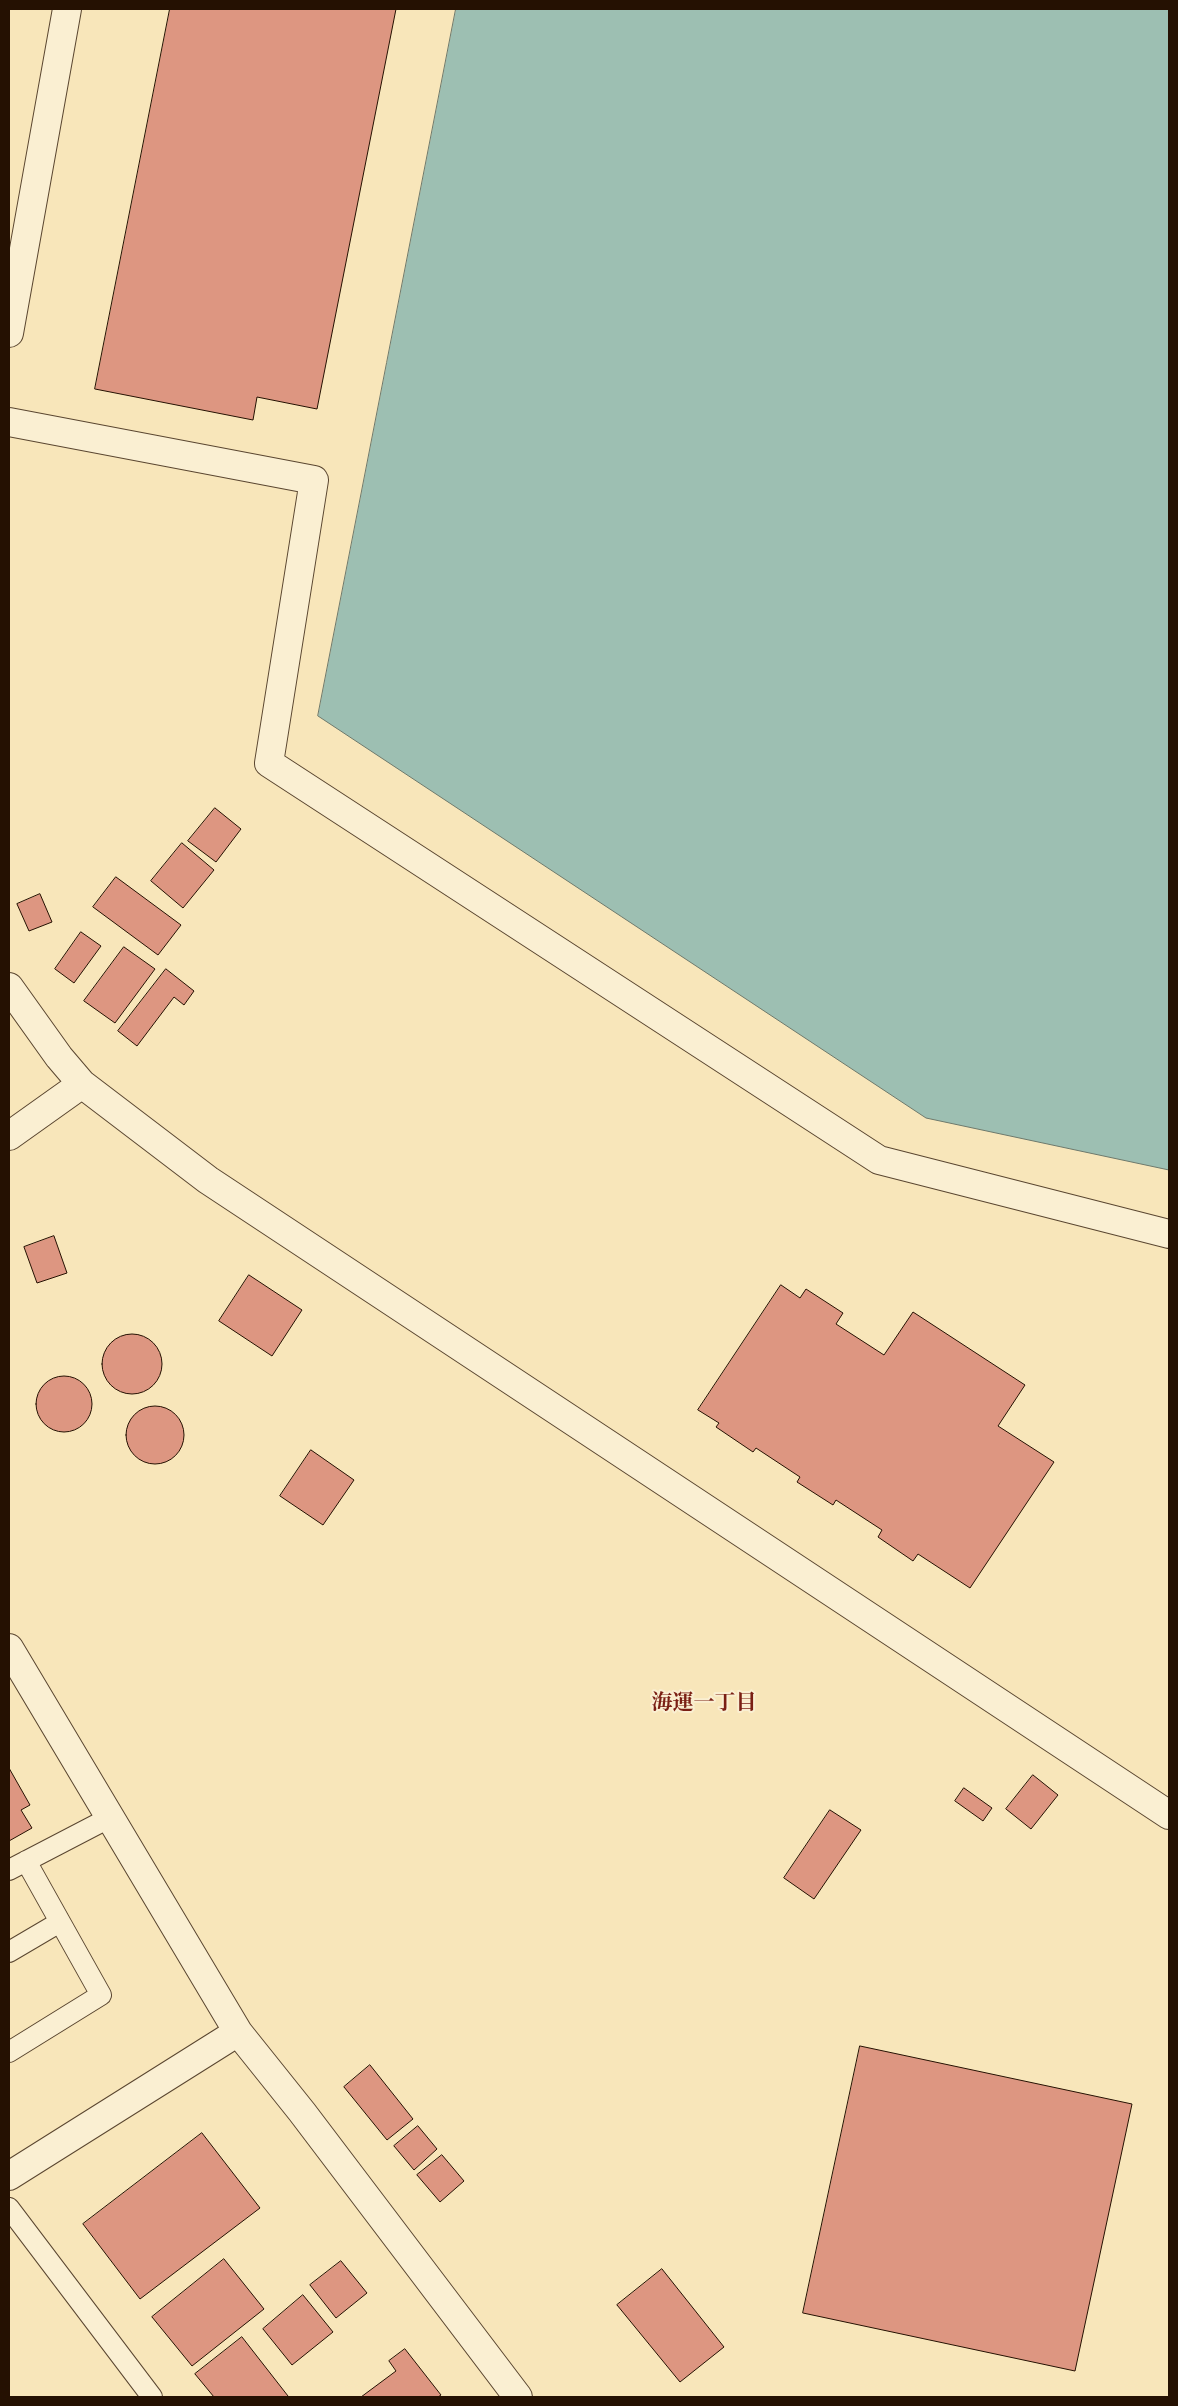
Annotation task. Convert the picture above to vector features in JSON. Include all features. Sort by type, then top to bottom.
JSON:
[{"type":"street","points":[[9,333],[67,9]]},
{"type":"street","points":[[9,422],[314,480],[269,763],[879,1160],[1169,1234]]},
{"type":"street","points":[[9,987],[59,1056],[82,1084],[208,1180],[1169,1815]]},
{"type":"street","points":[[9,1136],[82,1084]]},
{"type":"street","points":[[9,1648],[238,2032],[302,2112],[518,2397]]},
{"type":"street","points":[[9,2176],[238,2032]]},
{"type":"lane","points":[[9,2052],[101,1996],[60,1922],[17,1866],[109,1818]]},
{"type":"lane","points":[[9,1952],[60,1922]]},
{"type":"lane","points":[[9,2208],[152,2397]]},
{"type":"shaded area","points":[[456,9],[1169,9],[1169,1170],[926,1118],[318,716]]},
{"type":"building","points":[[170,9],[396,9],[317,409],[257,397],[253,420],[95,389]]},
{"type":"building","points":[[215,808],[241,829],[216,862],[188,841]]},
{"type":"building","points":[[182,843],[214,870],[183,908],[151,881]]},
{"type":"building","points":[[116,877],[181,925],[158,955],[93,907]]},
{"type":"building","points":[[40,894],[52,922],[29,931],[17,904]]},
{"type":"building","points":[[81,932],[101,946],[74,983],[55,969]]},
{"type":"building","points":[[124,947],[155,969],[115,1023],[84,1001]]},
{"type":"building","points":[[166,969],[194,991],[184,1005],[174,997],[137,1046],[118,1031]]},
{"type":"building","points":[[54,1236],[67,1273],[37,1283],[24,1247]]},
{"type":"building","points":[[249,1275],[302,1310],[272,1356],[219,1321]]},
{"type":"building","points":[[781,1285],[800,1298],[806,1289],[843,1313],[836,1324],[884,1355],[913,1312],[1025,1385],[998,1426],[1054,1462],[970,1588],[918,1554],[913,1561],[878,1537],[882,1530],[836,1500],[833,1505],[797,1482],[800,1477],[756,1448],[753,1452],[716,1427],[719,1423],[698,1410]]},
{"type":"building","points":[[132,1334],[149,1339],[157,1347],[162,1364],[157,1381],[149,1389],[132,1394],[115,1389],[107,1381],[102,1364],[107,1347],[115,1339]]},
{"type":"building","points":[[58,1376],[70,1376],[84,1384],[92,1398],[90,1415],[84,1424],[70,1432],[58,1432],[48,1427],[41,1420],[36,1410],[36,1398],[41,1388],[48,1381]]},
{"type":"building","points":[[155,1406],[166,1408],[179,1419],[184,1435],[182,1446],[171,1459],[155,1464],[144,1462],[131,1451],[126,1435],[128,1424],[139,1411]]},
{"type":"building","points":[[311,1450],[354,1480],[323,1525],[280,1496]]},
{"type":"building","points":[[9,1768],[30,1805],[21,1810],[32,1828],[9,1841]]},
{"type":"building","points":[[1033,1775],[1058,1795],[1031,1829],[1006,1809]]},
{"type":"building","points":[[964,1788],[992,1808],[983,1821],[955,1801]]},
{"type":"building","points":[[830,1810],[861,1830],[814,1899],[784,1878]]},
{"type":"building","points":[[860,2046],[1132,2104],[1075,2371],[803,2313]]},
{"type":"building","points":[[370,2065],[413,2119],[387,2140],[344,2087]]},
{"type":"building","points":[[418,2126],[437,2149],[414,2170],[394,2146]]},
{"type":"building","points":[[202,2133],[260,2208],[140,2299],[83,2224]]},
{"type":"building","points":[[442,2155],[464,2181],[440,2202],[417,2175]]},
{"type":"building","points":[[224,2259],[264,2309],[192,2366],[152,2317]]},
{"type":"building","points":[[341,2261],[367,2293],[336,2318],[310,2285]]},
{"type":"building","points":[[662,2269],[724,2347],[680,2382],[617,2305]]},
{"type":"building","points":[[303,2295],[333,2332],[292,2365],[263,2329]]},
{"type":"building","points":[[242,2337],[287,2397],[214,2397],[195,2374]]},
{"type":"building","points":[[405,2349],[441,2395],[438,2397],[361,2397],[396,2371],[389,2361]]},
{"type":"district","name":"海運一丁目","points":[[704,1705]]}]
